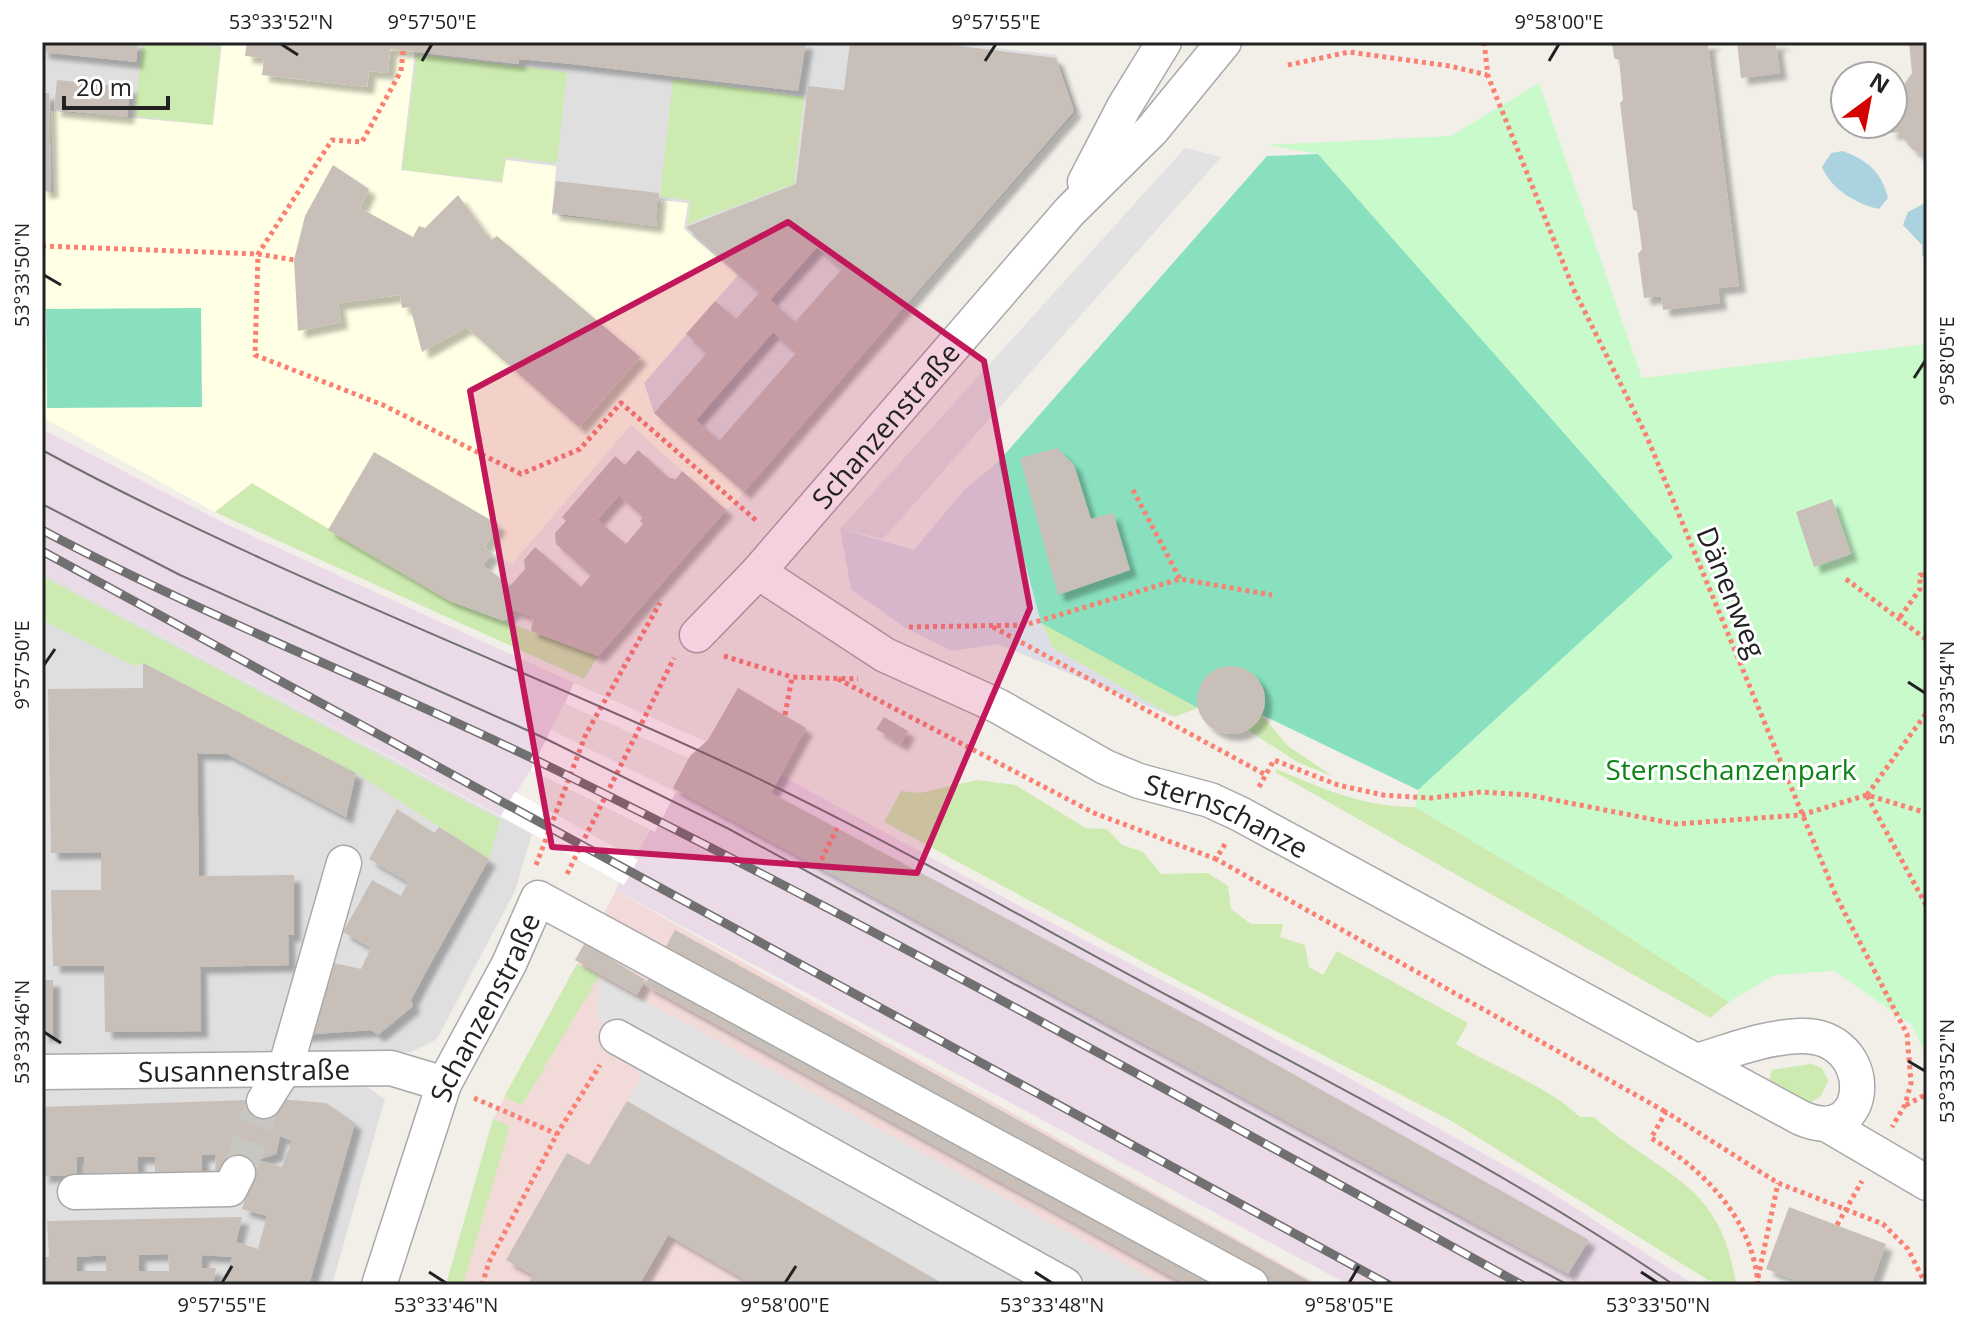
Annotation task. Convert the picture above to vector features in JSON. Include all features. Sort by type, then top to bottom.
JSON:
[{"type":"street","name":"Schanzenstraße","points":[[1070,211],[1124,107],[1164,42]]},
{"type":"street","name":"Schanzenstraße","points":[[697,635],[758,572],[1070,211],[1152,130],[1222,48]]},
{"type":"street","name":"Sternschanze","points":[[758,572],[894,641],[998,706],[1105,767],[1139,781],[1210,800],[1240,814],[1801,1118],[1828,1125],[1927,1183]]},
{"type":"street","points":[[264,1101],[286,1066],[344,863]]},
{"type":"street","name":"Schanzenstraße","points":[[379,1285],[444,1084],[534,909]]},
{"type":"street","points":[[534,909],[1251,1285]]},
{"type":"street","points":[[1697,1061],[1769,1040],[1802,1036],[1821,1039],[1849,1058],[1859,1085],[1849,1114],[1828,1125]]},
{"type":"street","points":[[617,1037],[1065,1285]]},
{"type":"street","name":"Susannenstraße","points":[[42,1072],[286,1066],[391,1068],[444,1084]]},
{"type":"street","points":[[75,1192],[230,1189],[238,1173]]},
{"type":"path","name":"Dänenweg","points":[[1484,42],[1488,76],[1574,290],[1647,437],[1836,896],[1907,1034],[1911,1083],[1905,1105],[1837,1225]]},
{"type":"path","points":[[403,51],[401,71],[362,142],[332,140],[258,254],[255,355],[383,405],[521,474],[580,449],[621,403],[783,543]]},
{"type":"path","points":[[1288,65],[1349,52],[1450,66],[1488,76]]},
{"type":"path","points":[[42,246],[258,254],[294,260]]},
{"type":"path","points":[[1133,490],[1180,579]]},
{"type":"path","points":[[1900,617],[1920,589],[1920,575],[1927,575]]},
{"type":"path","points":[[697,635],[727,658],[792,677],[871,679],[894,641],[1025,625],[1180,579],[1272,595]]},
{"type":"path","points":[[1846,579],[1927,640]]},
{"type":"path","points":[[534,909],[519,908],[586,734],[660,603]]},
{"type":"path","points":[[992,627],[1266,775]]},
{"type":"path","name":"Schanzenstraße","points":[[534,909],[566,876],[630,753],[671,662]]},
{"type":"path","points":[[785,715],[792,677]]},
{"type":"path","points":[[838,679],[1094,813],[1216,859],[1666,1112],[1778,1183],[1883,1224],[1908,1249],[1926,1285]]},
{"type":"path","points":[[1867,795],[1927,712]]},
{"type":"path","points":[[1216,859],[1274,760],[1338,785],[1383,795],[1431,798],[1481,792],[1529,795],[1676,824],[1801,815],[1867,795],[1927,813]]},
{"type":"path","points":[[1867,795],[1927,907]]},
{"type":"path","points":[[818,867],[837,828]]},
{"type":"path","points":[[482,1285],[489,1262],[557,1134],[617,1037]]},
{"type":"path","points":[[1905,1105],[1927,1094]]},
{"type":"path","points":[[498,1108],[557,1134]]},
{"type":"path","points":[[1666,1112],[1651,1138],[1683,1157],[1710,1182],[1732,1211],[1748,1244],[1758,1282]]},
{"type":"path","points":[[1758,1282],[1778,1183]]},
{"type":"highlighted area","points":[[788,222],[984,361],[1030,608],[917,873],[552,847],[470,391]]},
{"type":"shaded area","points":[[42,42],[223,42],[213,126],[51,111],[53,193],[42,193]]},
{"type":"shaded area","points":[[222,42],[416,42],[401,170],[502,183],[506,160],[556,166],[552,215],[656,226],[660,200],[688,203],[684,229],[738,275],[644,383],[654,413],[744,492],[726,510],[631,425],[512,564],[493,553],[450,601],[252,484],[215,512],[42,417],[42,193],[53,192],[51,111],[213,125]]},
{"type":"shaded area","points":[[416,42],[947,42],[1057,55],[1077,111],[744,492],[654,413],[644,383],[738,275],[656,226],[551,215],[556,167],[502,183],[401,170]]},
{"type":"shaded area","points":[[1185,148],[1221,157],[883,539],[840,529]]},
{"type":"shaded area","points":[[42,429],[228,525],[574,683],[531,770],[501,816],[42,572]]},
{"type":"shaded area","points":[[998,462],[1041,623],[1053,648],[1174,717],[998,644],[952,651],[904,627],[851,589],[840,529],[914,550],[965,489]]},
{"type":"shaded area","points":[[42,572],[532,834],[515,891],[437,1039],[411,1052],[42,1060]]},
{"type":"shaded area","points":[[738,688],[806,728],[780,775],[1027,910],[1333,1069],[1541,1186],[1695,1285],[1349,1285],[615,890],[666,805],[690,756],[708,740]]},
{"type":"shaded area","points":[[616,891],[1320,1285],[446,1285],[493,1119]]},
{"type":"shaded area","points":[[599,976],[1164,1285],[945,1285],[627,1101],[642,1077],[598,1015]]},
{"type":"shaded area","points":[[42,1085],[364,1085],[385,1099],[332,1285],[42,1285]]},
{"type":"green space","points":[[143,42],[220,47],[212,125],[134,116]]},
{"type":"green space","points":[[417,54],[567,72],[557,163],[506,157],[502,181],[402,170]]},
{"type":"green space","points":[[673,79],[804,97],[794,184],[688,224],[690,200],[660,197]]},
{"type":"green space","name":"Sternschanzenpark","points":[[1539,83],[1642,378],[1927,344],[1927,1058],[1912,1025],[1834,971],[1774,975],[1729,1002],[1572,900],[1415,807],[1418,790],[1672,557],[1318,154],[1267,145],[1451,136]]},
{"type":"green space","points":[[1318,154],[1673,557],[1418,790],[1262,715],[1246,729],[1228,733],[1219,731],[1211,726],[1198,708],[1041,623],[998,462],[1267,156]]},
{"type":"green space","points":[[201,308],[202,407],[47,408],[46,309]]},
{"type":"green space","points":[[252,483],[450,601],[598,656],[584,679],[215,512]]},
{"type":"green space","points":[[42,576],[500,820],[489,859],[356,773],[144,663],[135,666],[42,620]]},
{"type":"green space","points":[[1111,612],[1198,708],[1174,717],[1053,648],[1041,623]]},
{"type":"green space","points":[[1262,715],[1288,746],[1334,777],[1297,762],[1248,730]]},
{"type":"green space","points":[[1277,769],[1327,790],[1362,800],[1415,807],[1572,900],[1729,1002],[1710,1018],[1275,772]]},
{"type":"green space","points":[[977,780],[1015,785],[1086,828],[1107,829],[1122,845],[1143,852],[1161,874],[1208,873],[1228,886],[1231,909],[1251,924],[1283,924],[1280,937],[1305,945],[1309,967],[1323,975],[1337,951],[1468,1023],[1456,1044],[1552,1095],[1580,1117],[1594,1117],[1664,1168],[1702,1201],[1717,1223],[1729,1250],[1736,1285],[1708,1280],[1448,1119],[1184,984],[884,822],[901,791],[920,793]]},
{"type":"green space","points":[[577,964],[599,976],[522,1105],[504,1097]]},
{"type":"green space","points":[[1811,1064],[1822,1068],[1828,1081],[1821,1096],[1810,1103],[1769,1080],[1772,1070]]},
{"type":"green space","points":[[493,1119],[510,1126],[463,1285],[446,1285]]},
{"type":"water","points":[[1843,151],[1866,163],[1882,181],[1888,198],[1879,209],[1845,194],[1826,175],[1822,167],[1831,153]]},
{"type":"water","points":[[1927,202],[1927,260],[1922,255],[1922,245],[1903,225],[1908,212]]},
{"type":"pier","points":[[574,683],[707,742],[698,762],[565,704]]},
{"type":"pier","points":[[551,730],[676,792],[655,832],[531,770]]},
{"type":"pier","points":[[515,792],[638,860],[624,885],[501,816]]},
{"type":"building","points":[[42,42],[138,42],[136,62],[42,52]]},
{"type":"building","points":[[247,42],[806,42],[798,91],[572,64],[519,59],[519,64],[390,49],[388,73],[369,71],[367,87],[262,75],[264,58],[245,56]]},
{"type":"building","points":[[850,42],[927,42],[1056,58],[1074,111],[744,492],[654,413],[707,353],[686,334],[715,301],[736,319],[760,292],[686,227],[796,184],[808,86],[844,90]],"holes":[[[817,247],[842,269],[795,322],[770,300]],[[773,332],[796,353],[719,441],[696,420]]]},
{"type":"building","points":[[1612,42],[1716,42],[1708,45],[1739,286],[1718,288],[1720,303],[1663,310],[1661,296],[1644,298],[1638,254],[1642,249],[1637,212],[1633,209],[1620,103],[1623,100],[1619,60],[1614,58]]},
{"type":"building","points":[[1737,42],[1784,42],[1776,45],[1780,73],[1741,78]]},
{"type":"building","points":[[1909,42],[1927,42],[1927,157],[1912,149],[1905,140],[1909,140],[1909,77],[1912,73]]},
{"type":"building","points":[[57,80],[130,87],[127,117],[54,110]]},
{"type":"building","points":[[42,93],[49,93],[51,191],[42,191]]},
{"type":"building","points":[[333,165],[369,189],[360,208],[413,237],[419,226],[425,228],[458,195],[491,240],[497,236],[640,357],[579,427],[466,327],[422,352],[410,307],[402,308],[400,295],[338,303],[341,322],[298,331],[294,260],[305,216]]},
{"type":"building","points":[[556,181],[659,193],[656,226],[552,213]]},
{"type":"building","points":[[1057,448],[1074,465],[1091,519],[1113,513],[1130,570],[1058,595],[1020,458]]},
{"type":"building","points":[[638,450],[669,478],[676,479],[682,471],[726,510],[598,656],[531,631],[533,619],[514,610],[504,621],[450,601],[328,530],[374,452],[499,525],[484,548],[493,553],[483,565],[510,586],[525,569],[524,560],[535,547],[581,587],[591,575],[556,544],[555,533],[566,521],[562,517],[615,456],[625,465]],"holes":[[[619,495],[643,517],[640,521],[643,524],[626,544],[597,520]]]},
{"type":"building","points":[[1832,499],[1851,554],[1814,567],[1796,512]]},
{"type":"building","points":[[143,663],[356,773],[346,817],[227,754],[197,753],[199,876],[294,875],[294,935],[288,935],[289,965],[200,967],[201,1031],[105,1032],[104,966],[53,966],[51,890],[101,890],[101,852],[51,853],[48,689],[143,688]]},
{"type":"building","points":[[1231,666],[1255,676],[1265,700],[1255,724],[1231,734],[1207,724],[1197,700],[1207,676]]},
{"type":"building","points":[[738,688],[806,728],[771,793],[1202,1023],[1589,1240],[1568,1274],[673,788],[690,756],[708,740]]},
{"type":"building","points":[[884,717],[908,731],[901,744],[876,729]]},
{"type":"building","points":[[397,809],[434,833],[439,827],[489,859],[411,1000],[413,1006],[378,1035],[371,1030],[301,1035],[320,960],[361,969],[371,948],[343,932],[372,880],[401,896],[408,882],[369,859]]},
{"type":"building","points":[[602,913],[614,920],[596,950],[645,980],[637,995],[575,960]]},
{"type":"building","points":[[675,930],[1316,1285],[1187,1285],[645,985]]},
{"type":"building","points":[[42,980],[53,980],[53,1035],[42,1035]]},
{"type":"building","points":[[279,1099],[326,1103],[355,1123],[309,1285],[225,1285],[232,1257],[202,1255],[202,1268],[216,1268],[213,1285],[42,1285],[44,1257],[49,1257],[47,1221],[242,1217],[236,1242],[258,1249],[267,1216],[242,1209],[250,1183],[215,1174],[216,1154],[202,1155],[202,1174],[155,1175],[155,1157],[138,1157],[138,1174],[84,1175],[84,1157],[77,1157],[77,1175],[42,1176],[42,1107]],"holes":[[[280,1136],[292,1141],[282,1167],[258,1160],[276,1154]],[[168,1254],[169,1271],[139,1271],[139,1255]],[[106,1255],[106,1271],[77,1271],[77,1257]]]},
{"type":"building","points":[[627,1101],[945,1285],[754,1285],[668,1235],[639,1285],[527,1285],[533,1275],[506,1260],[567,1153],[589,1165]]},
{"type":"building","points":[[1789,1207],[1886,1244],[1871,1285],[1793,1285],[1795,1280],[1766,1269]]},
{"type":"tunnel","points":[[238,1173],[264,1101]]},
{"type":"tram line","points":[[42,450],[287,570],[704,753],[824,811],[1430,1137],[1554,1208],[1674,1285]]},
{"type":"tram line","points":[[42,504],[180,575],[540,736],[729,829],[1568,1285]]},
{"type":"railway","points":[[42,530],[228,621],[480,733],[790,888],[1035,1018],[1522,1285]]},
{"type":"railway","points":[[42,551],[1389,1285]]}]
